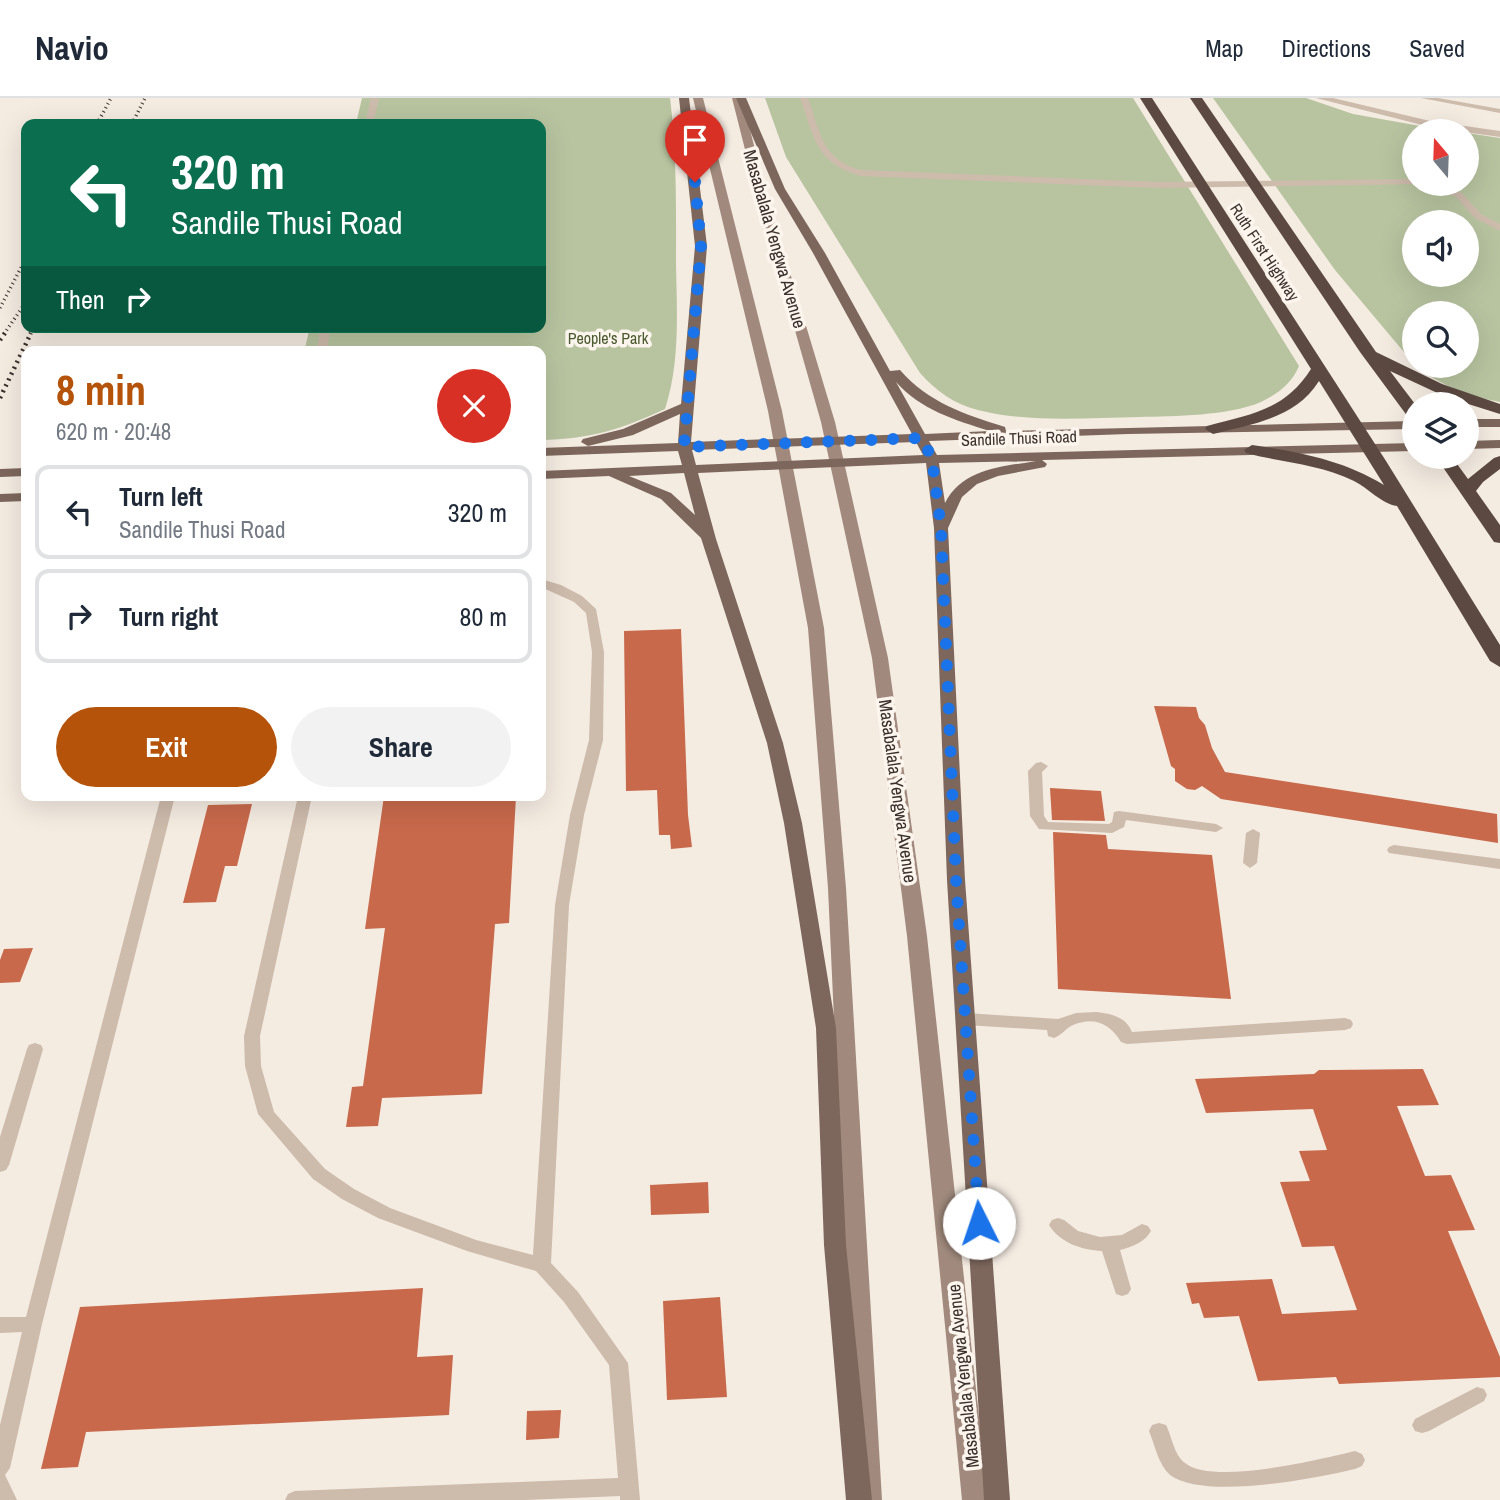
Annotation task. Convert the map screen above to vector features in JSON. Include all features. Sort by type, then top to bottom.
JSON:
[{"type":"highway","name":"Ruth First Highway","points":[[1146,98],[1369,447],[1500,661]]},
{"type":"highway","name":"Ruth First Highway","points":[[1196,98],[1402,398]]},
{"type":"highway","points":[[1368,352],[1415,380],[1448,394],[1500,409]]},
{"type":"highway","points":[[1213,429],[1287,407],[1299,399],[1319,369]]},
{"type":"highway","points":[[1252,450],[1337,466],[1376,485],[1408,511]]},
{"type":"highway","points":[[1468,491],[1484,471],[1500,461]]},
{"type":"highway","points":[[1452,469],[1500,538]]},
{"type":"main road","points":[[684,98],[701,246],[685,407],[684,447],[709,539],[775,743],[793,823],[826,1028],[835,1245],[859,1500]]},
{"type":"main road","points":[[698,98],[775,411],[816,628],[838,902],[869,1500]]},
{"type":"main road","points":[[739,98],[780,189],[865,335],[932,459],[941,528],[956,880],[997,1500]]},
{"type":"main road","name":"Masabalala Yengwa Avenue","points":[[739,98],[761,193],[828,422],[880,658],[917,936],[975,1500]]},
{"type":"main road","points":[[865,335],[910,391],[921,400],[938,410],[1013,435]]},
{"type":"main road","points":[[546,452],[628,432],[685,407]]},
{"type":"main road","points":[[1479,424],[1500,423]]},
{"type":"main road","name":"Sandile Thusi Road","points":[[546,452],[1013,435],[1402,425]]},
{"type":"main road","points":[[1479,445],[1500,444]]},
{"type":"main road","name":"Sandile Thusi Road","points":[[546,475],[896,460],[1402,447]]},
{"type":"main road","points":[[941,528],[957,493],[977,480],[1009,470],[1095,454]]},
{"type":"main road","points":[[0,473],[21,472]]},
{"type":"main road","points":[[603,472],[648,486],[670,498],[709,539]]},
{"type":"main road","points":[[0,498],[21,497]]},
{"type":"street","points":[[1321,98],[1430,124],[1500,134]]},
{"type":"street","points":[[1360,98],[1433,115],[1500,125]]},
{"type":"lane","points":[[370,119],[374,98]]},
{"type":"lane","points":[[804,98],[824,155],[836,166],[847,170],[905,176],[1158,185],[1402,182]]},
{"type":"lane","points":[[1425,98],[1500,111]]},
{"type":"lane","points":[[1460,196],[1478,216],[1500,228]]},
{"type":"lane","points":[[542,1265],[562,905],[577,815],[596,740],[598,652],[592,611],[578,598],[546,585]]},
{"type":"lane","points":[[1041,766],[1035,771],[1037,817],[1044,826],[1112,829],[1119,824],[1119,816],[1216,828]]},
{"type":"lane","points":[[0,1468],[33,1324],[168,801]]},
{"type":"lane","points":[[295,1500],[630,1493],[618,1363],[571,1297],[542,1265],[473,1246],[384,1213],[348,1194],[319,1174],[266,1114],[253,1066],[252,1036],[304,801]]},
{"type":"lane","points":[[1250,863],[1253,833]]},
{"type":"lane","points":[[1394,850],[1500,864]]},
{"type":"lane","points":[[966,1019],[1056,1028],[1077,1018],[1111,1021],[1122,1027],[1127,1038],[1345,1024]]},
{"type":"lane","points":[[0,1165],[35,1049]]},
{"type":"lane","points":[[1058,1225],[1065,1233],[1077,1239],[1099,1244],[1127,1241],[1142,1231]]},
{"type":"lane","points":[[1109,1243],[1122,1289]]},
{"type":"lane","points":[[0,1325],[33,1324]]},
{"type":"lane","points":[[1422,1425],[1477,1395]]},
{"type":"lane","points":[[1159,1431],[1171,1463],[1183,1473],[1209,1478],[1253,1479],[1307,1472],[1355,1460]]},
{"type":"lane","points":[[0,1482],[2,1493],[7,1500]]},
{"type":"green space","name":"People's Park","points":[[362,98],[670,98],[676,182],[677,320],[673,374],[665,409],[605,432],[546,440],[546,346],[305,346],[309,333],[546,333],[546,119],[357,119]]},
{"type":"green space","points":[[765,98],[1133,98],[1299,366],[1296,372],[1284,387],[1261,402],[1233,410],[1201,414],[1078,419],[1017,417],[978,410],[953,400],[932,386],[920,373],[786,157]]},
{"type":"green space","points":[[1213,98],[1306,98],[1353,114],[1402,123],[1402,196],[1479,196],[1479,135],[1500,138],[1500,402],[1479,397],[1479,392],[1464,392],[1434,378],[1479,378],[1479,301],[1402,301],[1402,350],[1335,270]]},
{"type":"building","points":[[681,629],[688,815],[692,847],[671,849],[670,835],[659,835],[657,790],[626,791],[624,631]]},
{"type":"building","points":[[1154,706],[1196,707],[1225,772],[1497,814],[1498,843],[1221,799],[1202,786],[1195,790],[1187,789],[1175,781],[1175,769],[1171,766]]},
{"type":"building","points":[[1050,788],[1101,791],[1105,821],[1052,820]]},
{"type":"building","points":[[383,801],[516,801],[509,923],[495,924],[482,1094],[382,1098],[378,1126],[346,1127],[352,1087],[363,1086],[385,928],[365,929]]},
{"type":"building","points":[[252,804],[237,866],[225,866],[216,902],[183,903],[208,805]]},
{"type":"building","points":[[1053,832],[1106,835],[1108,849],[1212,855],[1231,999],[1058,989]]},
{"type":"building","points":[[33,948],[20,982],[0,983],[0,960],[4,949]]},
{"type":"building","points":[[1423,1069],[1439,1105],[1397,1106],[1425,1176],[1451,1175],[1475,1230],[1448,1231],[1500,1357],[1500,1377],[1339,1384],[1336,1377],[1258,1381],[1239,1316],[1204,1318],[1199,1303],[1192,1304],[1186,1283],[1272,1279],[1282,1314],[1357,1310],[1334,1246],[1302,1247],[1280,1182],[1310,1181],[1299,1151],[1327,1150],[1313,1109],[1206,1113],[1195,1079],[1314,1074],[1319,1070]]},
{"type":"building","points":[[708,1182],[709,1213],[651,1215],[650,1185]]},
{"type":"building","points":[[423,1288],[417,1357],[453,1355],[449,1415],[86,1432],[78,1467],[41,1469],[80,1307]]},
{"type":"building","points":[[720,1297],[727,1397],[667,1400],[663,1301]]},
{"type":"building","points":[[561,1410],[559,1438],[526,1440],[527,1411]]},
{"type":"railway","points":[[100,119],[111,98]]},
{"type":"railway","points":[[134,119],[145,98]]},
{"type":"railway","points":[[0,308],[21,268]]},
{"type":"railway","points":[[4,334],[21,309]]},
{"type":"railway","points":[[0,340],[5,333]]},
{"type":"railway","points":[[25,346],[31,333]]},
{"type":"railway","points":[[0,398],[21,354]]},
{"type":"route","points":[[695,182],[701,246],[685,407],[684,447],[922,438],[932,459],[941,528],[956,880],[979,1223]]}]
